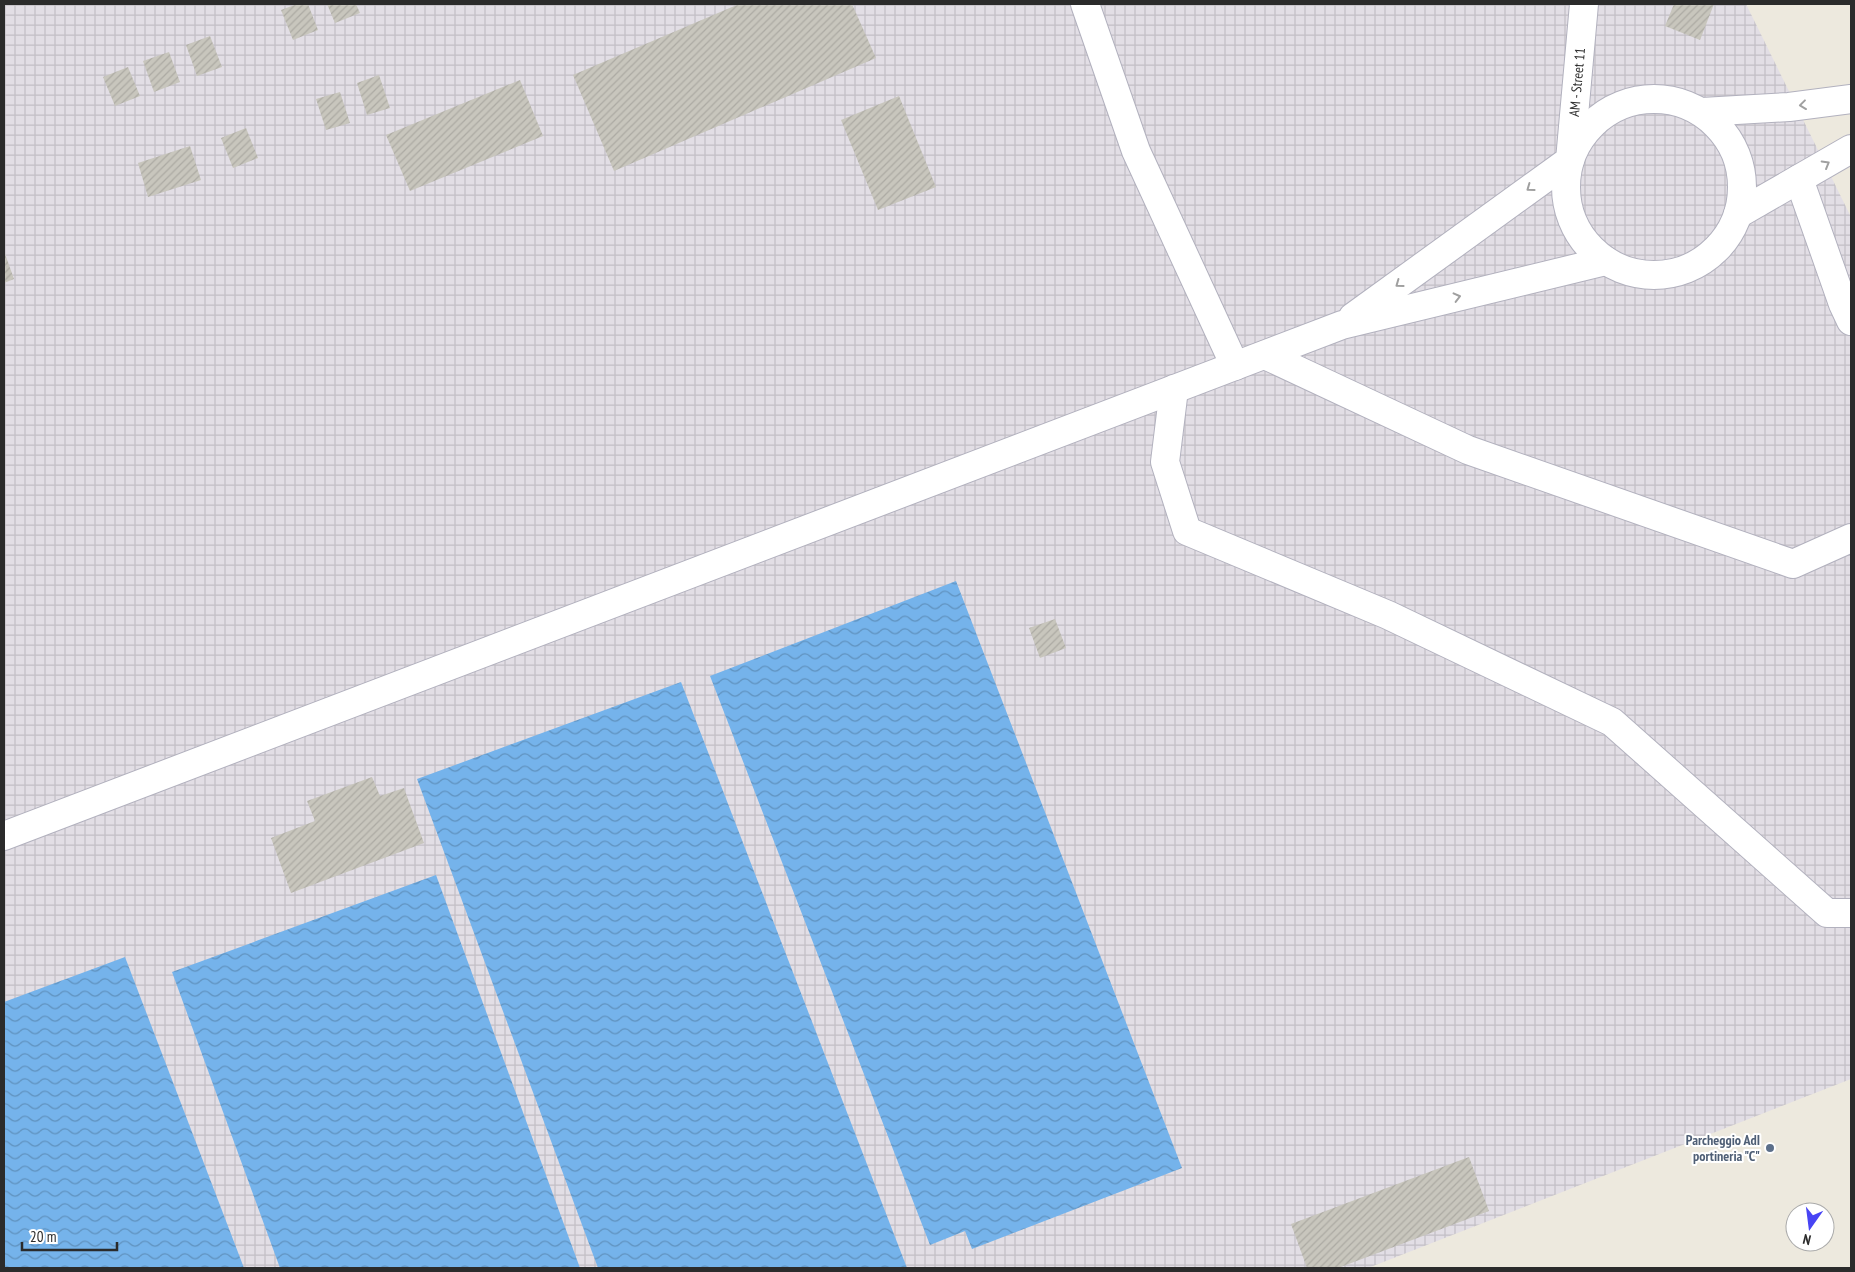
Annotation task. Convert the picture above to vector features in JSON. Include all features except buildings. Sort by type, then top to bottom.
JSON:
[{"type":"street","points":[[1085,4],[1136,151],[1235,366]]},
{"type":"street","name":"AM - Street 11","points":[[1570,160],[1584,4]]},
{"type":"street","points":[[1658,98],[1681,103],[1702,112],[1720,127],[1733,146],[1741,168],[1743,191],[1738,214],[1729,234],[1714,252],[1695,266],[1673,273],[1650,275],[1627,271],[1606,261],[1588,246],[1575,227],[1567,205],[1566,182],[1570,160],[1579,138],[1594,121],[1613,108],[1636,100],[1658,98]]},
{"type":"street","points":[[1702,112],[1789,107],[1851,99]]},
{"type":"street","points":[[1738,214],[1851,150]]},
{"type":"street","points":[[1342,325],[1570,160]]},
{"type":"street","points":[[1800,179],[1843,304],[1851,321]]},
{"type":"street","points":[[4,836],[1342,325],[1606,261]]},
{"type":"street","points":[[1265,355],[1468,450],[1793,564],[1851,538]]},
{"type":"street","points":[[1174,389],[1164,462],[1187,531],[1388,615],[1612,722],[1827,913],[1851,913]]},
{"type":"shaded area","points":[[4,4],[1746,4],[1851,217],[1851,1079],[1368,1268],[4,1268]]},
{"type":"water","points":[[956,581],[1182,1168],[972,1249],[965,1231],[930,1245],[710,676]]},
{"type":"water","points":[[681,682],[907,1268],[598,1268],[417,779]]},
{"type":"water","points":[[436,875],[580,1268],[280,1268],[172,972]]},
{"type":"water","points":[[125,957],[244,1268],[4,1268],[4,1002]]},
{"type":"place","name":"Parcheggio AdI portineria \"C\"","points":[[1770,1148]]}]
